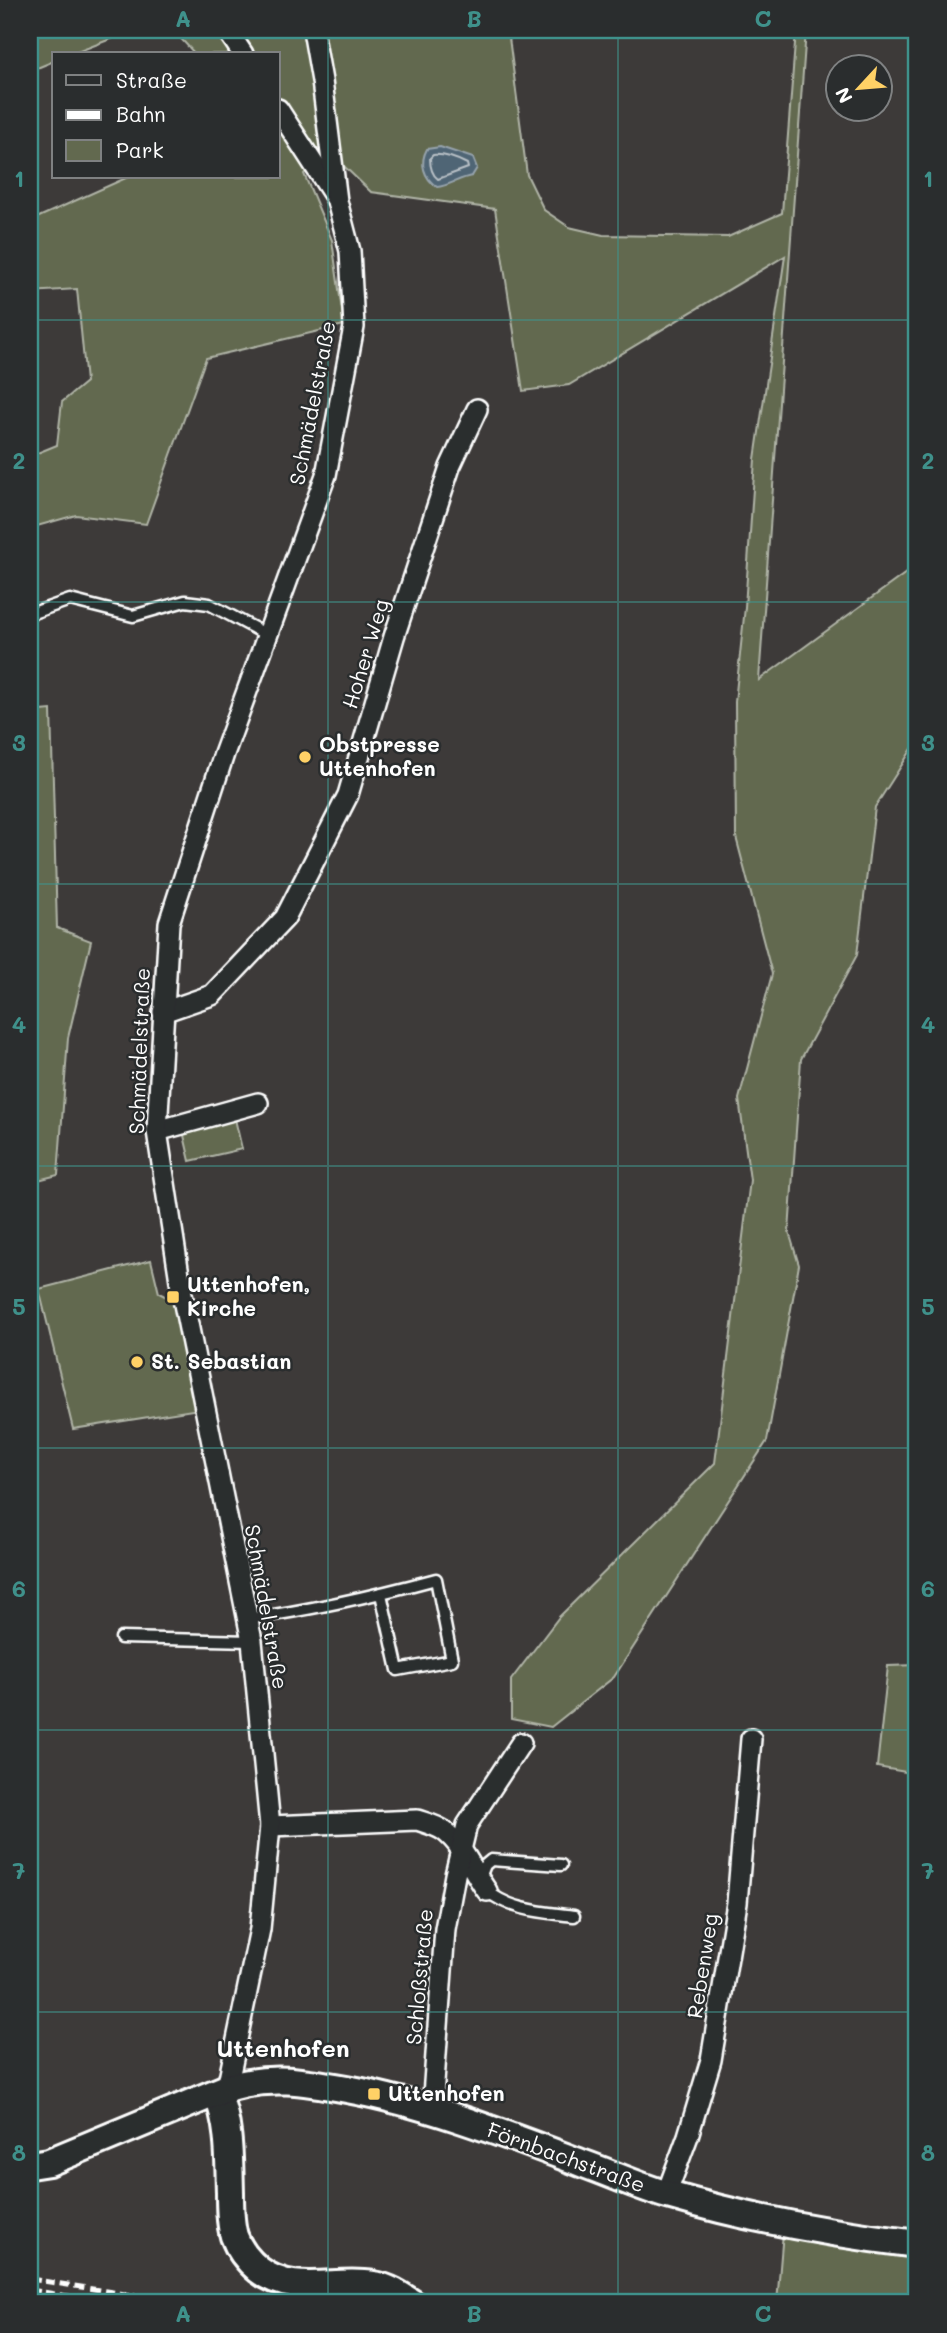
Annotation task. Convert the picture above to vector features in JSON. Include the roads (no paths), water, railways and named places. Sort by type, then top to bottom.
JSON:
[{"type":"street","points":[[228,30],[242,52]]},
{"type":"street","points":[[313,30],[337,201]]},
{"type":"street","points":[[280,112],[337,201]]},
{"type":"street","name":"Schmädelstraße","points":[[222,2090],[260,1929],[270,1826],[252,1641],[182,1294],[157,1131],[163,1012],[169,923],[224,754],[326,475],[354,327],[350,251],[337,201]]},
{"type":"street","name":"Hoher Weg","points":[[163,1012],[212,995],[285,918],[348,795],[394,636],[450,467],[477,409]]},
{"type":"street","points":[[157,1131],[258,1103]]},
{"type":"street","name":"Rebenweg","points":[[666,2195],[688,2136],[711,2060],[737,1903],[751,1739]]},
{"type":"street","name":"Schloßstraße","points":[[432,2110],[445,1929],[467,1825],[521,1743]]},
{"type":"street","points":[[270,1826],[417,1820],[444,1831],[461,1850],[483,1886]]},
{"type":"street","name":"Förnbachstraße","points":[[30,2165],[49,2162],[222,2090],[250,2081],[304,2081],[394,2098],[518,2139],[666,2195],[783,2224],[917,2244]]},
{"type":"street","points":[[222,2090],[229,2137],[231,2220],[235,2238],[251,2263],[266,2275],[299,2286],[353,2283],[376,2285],[397,2293],[412,2303]]},
{"type":"lane","points":[[30,614],[70,600],[133,616],[185,601],[209,604],[267,635]]},
{"type":"lane","points":[[247,1619],[356,1601],[381,1594],[436,1579],[452,1660],[398,1670],[381,1594]]},
{"type":"lane","points":[[121,1638],[252,1641]]},
{"type":"lane","points":[[561,1866],[491,1860],[485,1865],[483,1886],[499,1900],[527,1910],[574,1916]]},
{"type":"water","points":[[440,147],[473,158],[477,168],[472,176],[437,187],[426,175],[423,160],[427,149]]},
{"type":"railway","points":[[30,2279],[182,2303]]},
{"type":"railway","points":[[30,2290],[113,2303]]},
{"type":"place","name":"Obstpresse Uttenhofen","points":[[305,757]]},
{"type":"place","name":"Uttenhofen, Kirche","points":[[173,1297]]},
{"type":"place","name":"St. Sebastian","points":[[137,1362]]},
{"type":"place","name":"Uttenhofen","points":[[374,2094]]},
{"type":"district","name":"Uttenhofen","points":[[283,2049]]}]
